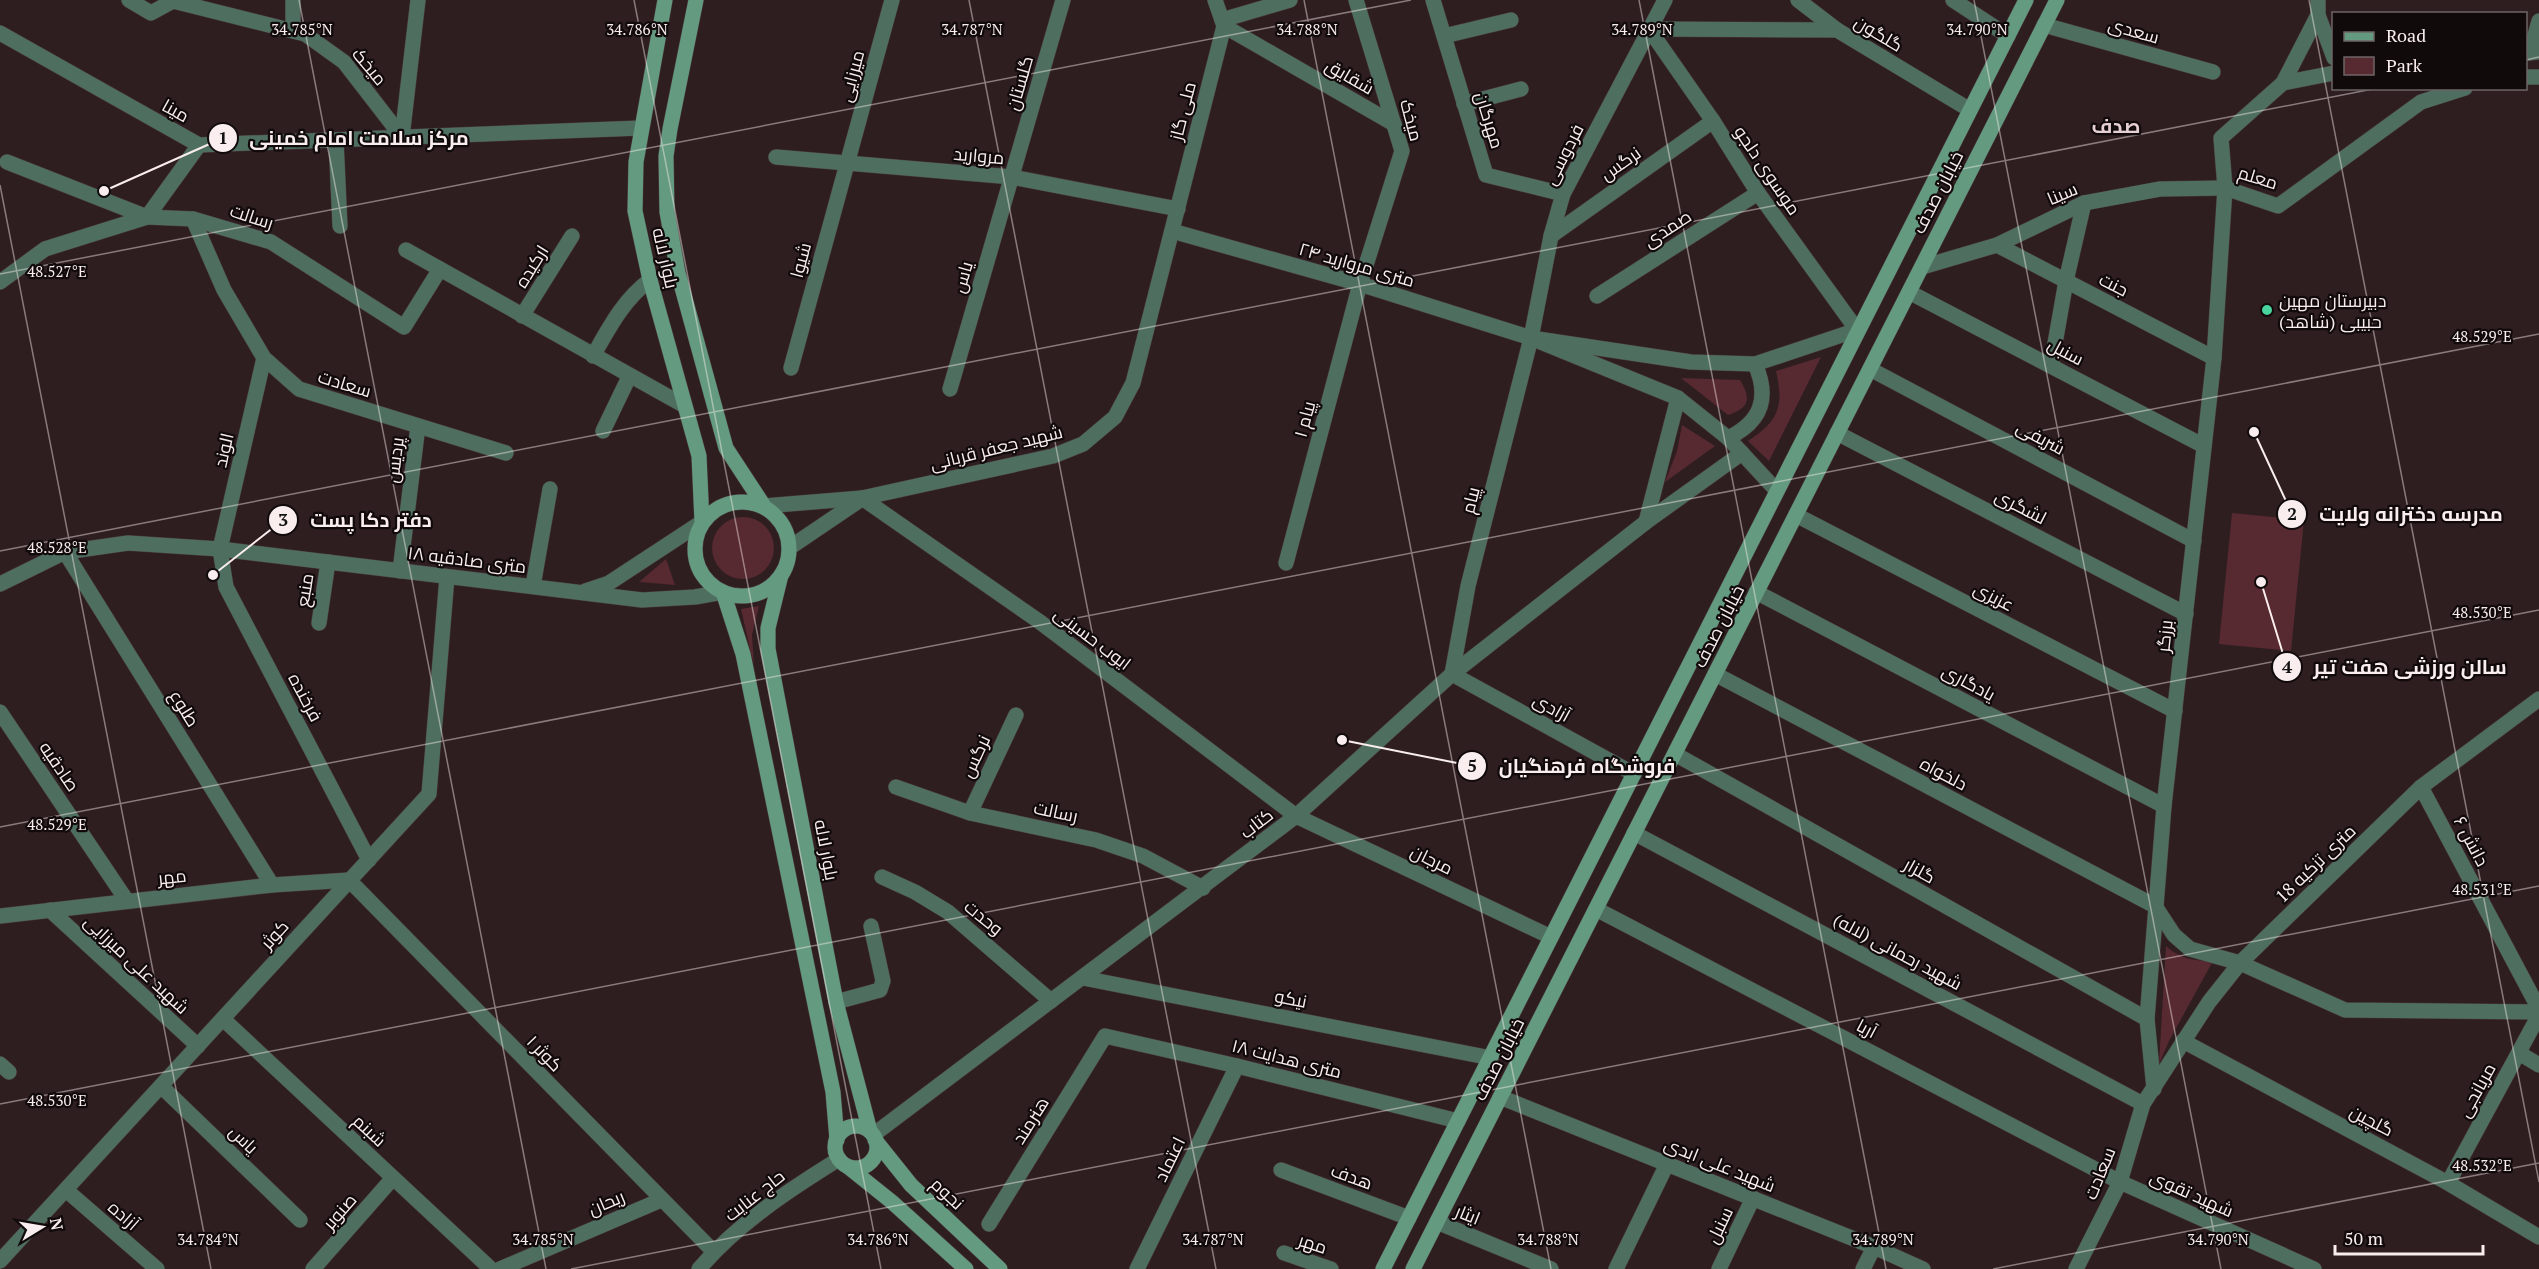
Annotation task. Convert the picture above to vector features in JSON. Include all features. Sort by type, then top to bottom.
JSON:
[{"type":"main road","name":"بلوار لاله","points":[[665,0],[636,162],[635,211],[650,280],[699,456],[702,522]]},
{"type":"main road","name":"بلوار لاله","points":[[696,0],[666,156],[667,212],[678,273],[726,448],[764,506]]},
{"type":"main road","name":"خیابان صدف","points":[[1383,1269],[2026,0]]},
{"type":"main road","name":"خیابان صدف","points":[[1413,1269],[2057,0]]},
{"type":"main road","points":[[739,501],[754,502],[764,506],[780,520],[787,533],[789,548],[787,562],[781,575],[761,592],[747,596],[723,592],[704,578],[698,567],[694,544],[702,522],[711,512],[724,504],[739,501]]},
{"type":"main road","name":"بلوار لاله","points":[[781,575],[768,628],[768,649],[836,1002],[873,1135]]},
{"type":"main road","points":[[723,592],[743,654],[833,1092],[836,1153],[843,1162],[892,1202],[966,1269]]},
{"type":"main road","points":[[837,1140],[840,1134],[851,1127],[858,1126],[873,1135],[876,1154],[872,1160],[860,1167],[843,1162]]},
{"type":"main road","name":"نجوم","points":[[873,1135],[911,1185],[1000,1269]]},
{"type":"street","name":"میخک","points":[[129,0],[151,13],[173,1],[305,34],[344,62],[402,137]]},
{"type":"street","points":[[293,0],[293,31]]},
{"type":"street","points":[[402,137],[418,0]]},
{"type":"street","name":"میرزایی","points":[[848,163],[892,0]]},
{"type":"street","name":"گلستان","points":[[1012,177],[1063,0]]},
{"type":"street","points":[[1215,0],[1223,23],[1290,0]]},
{"type":"street","name":"میخک","points":[[1356,0],[1402,151],[1360,284]]},
{"type":"street","name":"مهرگان","points":[[1433,0],[1486,175],[1563,194]]},
{"type":"street","name":"فردوسی","points":[[1531,338],[1551,236],[1563,194],[1665,0]]},
{"type":"street","points":[[1798,0],[1837,30]]},
{"type":"street","points":[[1953,0],[2008,36]]},
{"type":"street","points":[[2318,7],[2332,52]]},
{"type":"street","points":[[2283,83],[2318,7]]},
{"type":"street","points":[[1444,36],[1511,20]]},
{"type":"street","points":[[2532,53],[2539,21]]},
{"type":"street","name":"شقایق","points":[[1223,23],[1394,124]]},
{"type":"street","name":"ملی گاز","points":[[1172,231],[1223,23]]},
{"type":"street","name":"سعدی","points":[[2044,25],[2213,72]]},
{"type":"street","name":"گلگون","points":[[1649,30],[1837,30],[1970,110]]},
{"type":"street","name":"موسوی دلجو","points":[[1649,30],[1713,121],[1758,193],[1857,330]]},
{"type":"street","name":"مینا","points":[[0,33],[199,145],[641,128]]},
{"type":"street","points":[[2283,83],[2332,73]]},
{"type":"street","name":"معلم","points":[[2283,83],[2221,138],[2225,188],[2278,206],[2421,102],[2459,90]]},
{"type":"street","points":[[1464,104],[1521,89]]},
{"type":"street","name":"نرگس","points":[[1551,236],[1713,121]]},
{"type":"street","points":[[336,140],[340,226]]},
{"type":"street","points":[[0,282],[45,249],[147,217],[199,145]]},
{"type":"street","name":"مروارید","points":[[776,157],[1012,177],[1178,209]]},
{"type":"street","name":"رسالت","points":[[7,162],[147,217],[193,219],[271,242],[404,327],[440,269]]},
{"type":"street","name":"شیوا","points":[[791,368],[848,163]]},
{"type":"street","name":"یاس","points":[[950,389],[1012,177]]},
{"type":"street","name":"سینا","points":[[1922,267],[1997,245],[2084,203],[2160,189],[2225,188]]},
{"type":"street","name":"برزگر","points":[[2154,1089],[2147,1019],[2155,906],[2214,358],[2225,188]]},
{"type":"street","name":"صمدی","points":[[1597,296],[1758,193]]},
{"type":"street","points":[[2051,366],[2084,203]]},
{"type":"street","name":"سعادت","points":[[193,219],[224,290],[264,358],[299,389],[506,453]]},
{"type":"street","name":"۲۴ متری مروارید","points":[[1172,231],[1360,284],[1531,338],[1678,398],[1728,438],[1777,491]]},
{"type":"street","name":"شهید جعفر قربانی","points":[[862,498],[1053,456],[1083,444],[1114,417],[1133,383],[1172,231]]},
{"type":"street","name":"ارکیده","points":[[522,316],[572,236]]},
{"type":"street","name":"جنت","points":[[1997,245],[2214,358]]},
{"type":"street","points":[[406,250],[685,406]]},
{"type":"street","points":[[593,356],[620,309],[634,291],[650,280]]},
{"type":"street","name":"پیام ۱","points":[[1286,563],[1360,284]]},
{"type":"street","name":"سنبل","points":[[1909,292],[2204,446]]},
{"type":"street","name":"۲۴ متری مروارید","points":[[1531,338],[1691,362],[1755,364],[1857,330]]},
{"type":"street","name":"پیام","points":[[1452,674],[1468,586],[1531,338]]},
{"type":"street","name":"الوند","points":[[220,549],[264,358]]},
{"type":"street","points":[[1728,438],[1742,431],[1753,421],[1760,408],[1761,378],[1755,364]]},
{"type":"street","name":"شریفی","points":[[1870,369],[2194,541]]},
{"type":"street","points":[[603,431],[629,376]]},
{"type":"street","points":[[1646,522],[1678,398]]},
{"type":"street","name":"پردیس","points":[[400,571],[418,426]]},
{"type":"street","name":"لشگری","points":[[1837,433],[2186,614]]},
{"type":"street","name":"کتاب","points":[[873,1135],[1296,816],[1452,674],[1646,522],[1742,453]]},
{"type":"street","points":[[533,586],[550,489]]},
{"type":"street","points":[[764,506],[862,498]]},
{"type":"street","points":[[789,548],[862,498]]},
{"type":"street","name":"ایوب حسینی","points":[[862,498],[1040,622],[1296,816]]},
{"type":"street","name":"عزیزی","points":[[1796,515],[2175,711]]},
{"type":"street","name":"۱۸ متری صادقیه","points":[[0,584],[65,552],[128,543],[220,549],[582,592],[609,583],[702,522]]},
{"type":"street","name":"فرخنده","points":[[220,549],[226,587],[369,860]]},
{"type":"street","name":"طلوع","points":[[65,552],[272,885]]},
{"type":"street","name":"منبع","points":[[319,623],[328,562]]},
{"type":"street","name":"کوثر","points":[[0,1262],[429,794],[447,577]]},
{"type":"street","points":[[582,592],[642,600],[695,597],[723,592]]},
{"type":"street","name":"یادگاری","points":[[1756,592],[2164,806]]},
{"type":"street","name":"آزادی","points":[[1452,674],[1634,774]]},
{"type":"street","name":"دلخواه","points":[[1715,674],[2155,906]]},
{"type":"street","name":"18 متری تزکیه","points":[[2154,1089],[2209,1002],[2240,963],[2421,787],[2536,706]]},
{"type":"street","name":"صادقیه","points":[[0,712],[127,901]]},
{"type":"street","name":"نرگس","points":[[970,813],[1016,715]]},
{"type":"street","name":"گلزار","points":[[1675,754],[2147,1019]]},
{"type":"street","name":"رسالت","points":[[896,787],[970,813],[1096,840],[1143,856],[1203,888]]},
{"type":"street","name":"دانش ۶","points":[[2421,787],[2539,1012]]},
{"type":"street","name":"مرجان","points":[[1296,816],[1551,938]]},
{"type":"street","name":"شهید رحمانی (لاله)","points":[[1634,833],[2143,1104]]},
{"type":"street","name":"وحدت","points":[[882,877],[915,892],[948,912],[1051,1001]]},
{"type":"street","name":"مهر","points":[[0,915],[272,885],[349,880]]},
{"type":"street","name":"کوثر ۱","points":[[349,880],[714,1252]]},
{"type":"street","points":[[2155,906],[2174,935],[2190,949],[2240,963],[2344,1010],[2539,1012]]},
{"type":"street","name":"آریا","points":[[1596,909],[2120,1182]]},
{"type":"street","name":"شهید علی میرزایی","points":[[50,910],[198,1046]]},
{"type":"street","points":[[836,1002],[880,990],[883,981],[871,926]]},
{"type":"street","name":"نیکو","points":[[1083,978],[1491,1058]]},
{"type":"street","name":"مریانجی","points":[[2448,1183],[2539,1012]]},
{"type":"street","name":"شبنم","points":[[223,1019],[491,1269]]},
{"type":"street","name":"۱۸ متری هدایت","points":[[1105,1036],[1458,1121]]},
{"type":"street","name":"هنرمند","points":[[989,1224],[1105,1036]]},
{"type":"street","name":"گلچین","points":[[2183,1041],[2448,1183],[2539,1237]]},
{"type":"street","points":[[2519,1053],[2539,1065]]},
{"type":"street","name":"اعتماد","points":[[1137,1269],[1237,1066]]},
{"type":"street","name":"یاس","points":[[161,1086],[300,1220]]},
{"type":"street","name":"سعادت","points":[[2076,1269],[2120,1182],[2143,1104],[2154,1089]]},
{"type":"street","name":"شهید علی ابدی","points":[[1500,1097],[1874,1247],[1923,1269]]},
{"type":"street","name":"حاج عنایت","points":[[699,1269],[714,1252],[802,1182],[843,1162]]},
{"type":"street","points":[[1616,1269],[1667,1164]]},
{"type":"street","name":"هدف","points":[[1281,1170],[1409,1218]]},
{"type":"street","name":"صنوبر","points":[[316,1268],[393,1178]]},
{"type":"street","name":"شهید تقوی","points":[[2120,1182],[2314,1269]]},
{"type":"street","name":"آزاده","points":[[66,1190],[157,1269]]},
{"type":"street","name":"سنبل","points":[[1719,1269],[1753,1198]]},
{"type":"street","name":"ریحان","points":[[500,1269],[661,1200]]},
{"type":"street","name":"ایثار","points":[[1437,1222],[1551,1269]]},
{"type":"street","points":[[1863,1269],[1874,1247]]},
{"type":"street","name":"مهر","points":[[1284,1254],[1331,1269]]},
{"type":"street","points":[[0,1262],[6,1269]]},
{"type":"green space","points":[[1821,357],[1769,461],[1748,441],[1767,427],[1777,412],[1779,394],[1776,371]]},
{"type":"green space","points":[[1681,378],[1740,380],[1746,392],[1746,402],[1741,409],[1728,415]]},
{"type":"green space","points":[[1682,425],[1715,446],[1665,482],[1677,451]]},
{"type":"green space","points":[[2232,513],[2304,520],[2291,651],[2219,644]]},
{"type":"green space","points":[[743,517],[760,522],[765,526],[769,531],[774,548],[769,565],[765,570],[760,574],[743,579],[726,574],[721,570],[717,565],[712,548],[717,531],[721,526],[726,522]]},
{"type":"green space","points":[[666,559],[675,585],[639,582]]},
{"type":"green space","points":[[759,606],[752,635],[754,666],[741,609]]},
{"type":"green space","points":[[2166,946],[2188,958],[2213,961],[2169,1041],[2159,1064]]},
{"type":"place","name":"مرکز سلامت امام خمینی","points":[[104,191]]},
{"type":"place","name":"دبیرستان مهین حبیبی (شاهد)","points":[[2267,310]]},
{"type":"place","name":"مدرسه دخترانه ولایت","points":[[2254,432]]},
{"type":"place","name":"دفتر دکا پست","points":[[213,575]]},
{"type":"place","name":"سالن ورزشی هفت تیر","points":[[2261,582]]},
{"type":"place","name":"فروشگاه فرهنگیان","points":[[1342,740]]},
{"type":"district","name":"صدف","points":[[2116,125]]}]
